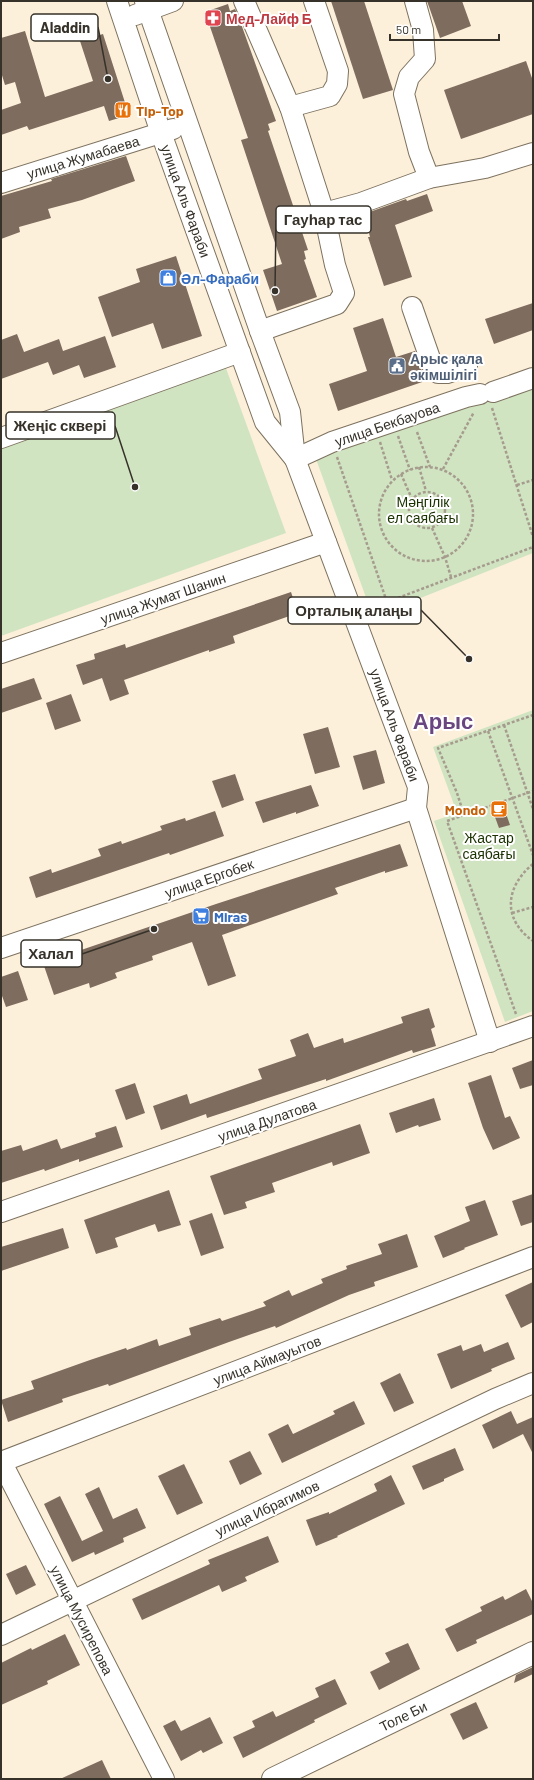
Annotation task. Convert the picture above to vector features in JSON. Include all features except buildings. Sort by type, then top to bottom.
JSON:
[{"type":"main road","name":"Толе Би","points":[[273,1779],[533,1653]]},
{"type":"street","name":"улица Аль Фараби","points":[[118,1],[161,133],[265,422],[295,459]]},
{"type":"street","points":[[124,20],[146,6],[173,1]]},
{"type":"street","points":[[244,1],[290,107],[324,213],[335,266],[344,293],[337,304],[260,331]]},
{"type":"street","points":[[290,107],[330,96],[337,84],[338,71],[314,1]]},
{"type":"street","points":[[415,1],[423,30],[425,59],[409,77],[404,94],[419,152],[429,178]]},
{"type":"street","name":"улица Аль Фараби","points":[[146,6],[290,412],[295,459],[418,787],[416,808],[490,1042]]},
{"type":"street","name":"улица Жумабаева","points":[[1,183],[188,124]]},
{"type":"street","points":[[324,213],[361,203],[429,178],[485,168],[533,153]]},
{"type":"street","points":[[412,307],[434,370],[438,373],[447,373],[463,368],[481,399]]},
{"type":"street","points":[[1,438],[240,352]]},
{"type":"street","name":"улица Бекбауова","points":[[295,459],[332,442],[481,399],[533,378]]},
{"type":"street","name":"улица Жумат Шанин","points":[[1,653],[326,542]]},
{"type":"street","name":"улица Ергобек","points":[[1,948],[416,808]]},
{"type":"street","name":"улица Дулатова","points":[[1,1212],[533,1026]]},
{"type":"street","name":"улица Аймауытов","points":[[1,1462],[533,1257]]},
{"type":"street","name":"улица Ибрагимов","points":[[1,1635],[495,1399],[533,1383]]},
{"type":"street","name":"улица Мусирепова","points":[[1,1462],[164,1779]]},
{"type":"path","points":[[442,470],[481,399]]},
{"type":"path","points":[[481,399],[517,485],[533,537]]},
{"type":"path","points":[[415,427],[430,467]]},
{"type":"path","points":[[403,431],[396,434],[410,470]]},
{"type":"path","points":[[385,437],[379,439],[392,480]]},
{"type":"path","points":[[335,454],[387,602],[533,547]]},
{"type":"path","points":[[419,467],[426,491]]},
{"type":"path","points":[[419,467],[430,467],[451,474],[465,486],[473,505],[474,515],[470,531],[462,545],[445,557],[435,560],[414,560],[399,553],[388,542],[382,532],[378,514],[382,496],[392,480],[410,470],[419,467]]},
{"type":"path","points":[[401,474],[412,499]]},
{"type":"path","points":[[517,485],[533,480]]},
{"type":"path","points":[[426,491],[438,495],[445,505],[443,519],[432,528],[418,526],[412,522],[408,510],[412,499],[420,492],[426,491]]},
{"type":"path","points":[[432,528],[445,557],[451,577]]},
{"type":"path","points":[[464,815],[457,793],[438,748],[533,715]]},
{"type":"path","points":[[504,725],[533,808]]},
{"type":"path","points":[[488,731],[533,855]]},
{"type":"path","points":[[516,1014],[447,821],[533,791]]},
{"type":"path","points":[[533,864],[523,872],[513,889],[511,899],[512,913],[518,927],[533,941]]},
{"type":"path","points":[[512,913],[533,906]]},
{"type":"green space","points":[[223,360],[286,533],[1,636],[1,440]]},
{"type":"green space","name":"Мәңгілік ел саябағы","points":[[533,383],[533,553],[373,617],[316,459]]},
{"type":"green space","name":"Жастар саябағы","points":[[533,710],[533,1011],[505,1022],[434,821],[457,813],[433,747]]},
{"type":"place","name":"Мед-Лайф Б","points":[[213,18]]},
{"type":"place","name":"Aladdin","points":[[108,79]]},
{"type":"place","name":"Tip-Top","points":[[123,110]]},
{"type":"place","name":"Әл-Фараби","points":[[168,278]]},
{"type":"place","name":"Гауһар тас","points":[[275,291]]},
{"type":"place","name":"Арыс қала әкімшілігі","points":[[397,366]]},
{"type":"place","name":"Жеңіс сквері","points":[[135,487]]},
{"type":"place","name":"Орталық алаңы","points":[[469,659]]},
{"type":"place","name":"Mondo","points":[[499,809]]},
{"type":"place","name":"Miras","points":[[201,916]]},
{"type":"place","name":"Халал","points":[[154,929]]},
{"type":"district","name":"Арыс","points":[[443,720]]}]
